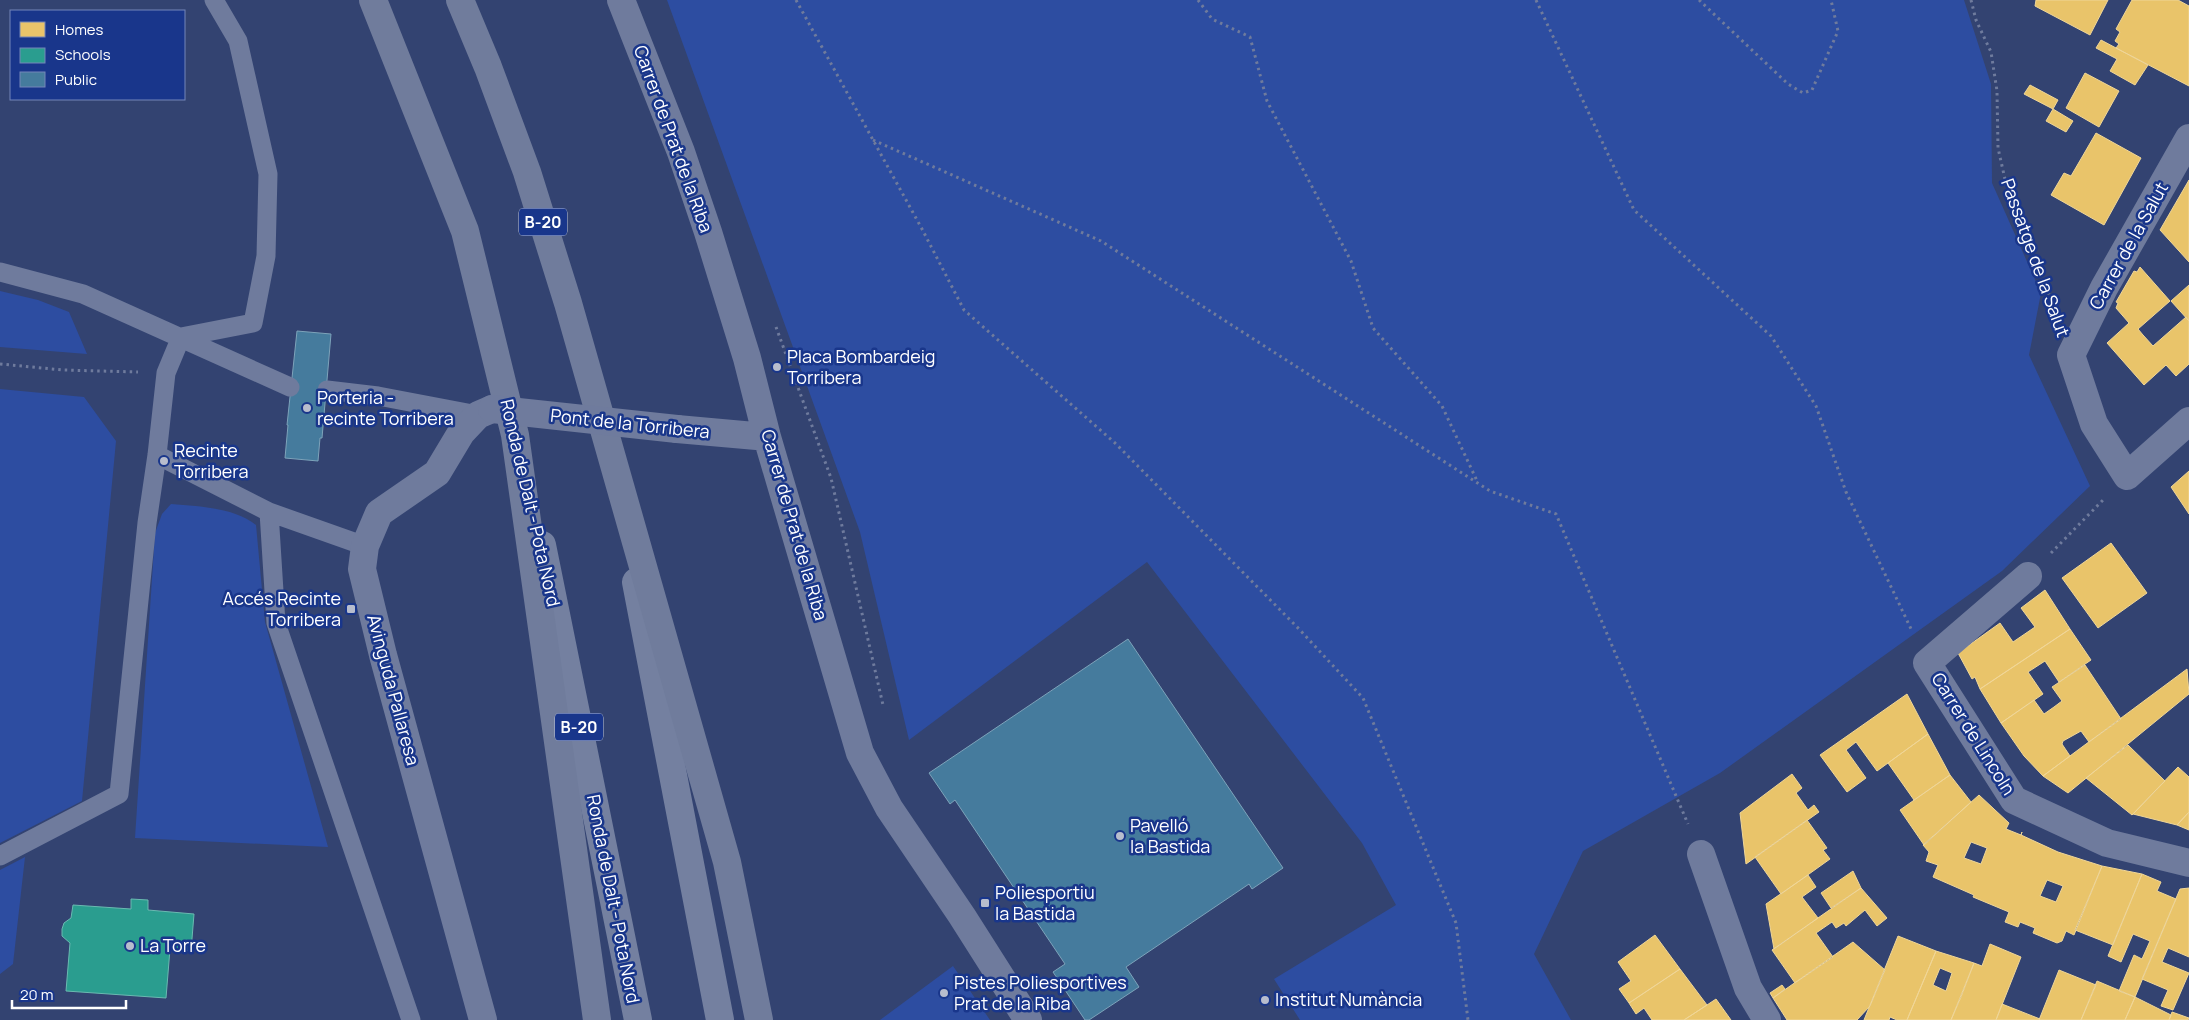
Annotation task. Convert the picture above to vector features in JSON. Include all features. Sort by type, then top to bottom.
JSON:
[{"type":"highway","name":"Ronda de Dalt - Pota Nord","points":[[373,0],[465,231],[542,545],[638,1020]]},
{"type":"highway","name":"B-20","points":[[460,0],[488,66],[526,172],[568,303],[611,449],[720,1020]]},
{"type":"highway","points":[[515,435],[596,1020]]},
{"type":"highway","points":[[611,449],[727,862],[759,1020]]},
{"type":"street","name":"Carrer de Prat de la Riba","points":[[621,0],[681,152],[708,232],[747,358],[767,437],[860,753],[889,808],[962,916],[1028,1020]]},
{"type":"street","name":"Carrer de la Salut","points":[[2071,355],[2104,288],[2189,138]]},
{"type":"street","name":"Passatge de la Salut","points":[[2071,355],[2094,424],[2127,476]]},
{"type":"street","name":"Pont de la Torribera","points":[[485,412],[767,437]]},
{"type":"street","name":"Avinguda Pallaresa","points":[[483,1020],[362,569],[365,546],[379,513],[437,474],[461,433],[485,412]]},
{"type":"street","points":[[2127,476],[2189,421]]},
{"type":"street","name":"Carrer de Lincoln","points":[[2028,576],[1928,663],[2014,800],[2107,843],[2189,863]]},
{"type":"street","points":[[1701,854],[1748,988],[1767,1020]]},
{"type":"lane","points":[[182,337],[253,323],[266,256],[268,174],[238,41],[214,0]]},
{"type":"lane","points":[[0,272],[83,294],[290,387]]},
{"type":"lane","points":[[0,856],[119,794],[147,523],[166,373],[182,337]]},
{"type":"lane","points":[[327,390],[485,412]]},
{"type":"lane","points":[[157,455],[269,512],[365,546]]},
{"type":"lane","points":[[269,512],[276,623],[411,1020]]},
{"type":"path","points":[[796,0],[922,229],[964,310],[1114,444],[1299,629],[1363,698],[1456,923],[1468,1020]]},
{"type":"path","points":[[1198,0],[1212,19],[1250,37],[1267,102],[1351,261],[1373,328],[1442,406],[1478,484]]},
{"type":"path","name":"Carrer de Lincoln","points":[[1536,0],[1634,210],[1771,336],[1816,406],[1846,492],[1928,663]]},
{"type":"path","points":[[1699,0],[1788,84],[1803,93],[1812,90],[1838,30],[1831,0]]},
{"type":"path","name":"Passatge de la Salut","points":[[1972,0],[1976,20],[1991,52],[1997,91],[1998,148],[2009,197],[2052,300],[2071,355]]},
{"type":"path","points":[[873,140],[1101,241],[1478,484],[1490,491],[1556,514],[1701,854]]},
{"type":"path","points":[[772,319],[831,478],[883,703],[882,713]]},
{"type":"path","points":[[0,364],[63,370]]},
{"type":"path","points":[[2028,576],[2127,476]]},
{"type":"shaded area","points":[[667,0],[1964,0],[1991,84],[1992,183],[2041,293],[2029,355],[2090,486],[2002,571],[1720,773],[1583,851],[1534,954],[1571,1020],[1300,1020],[1274,979],[1396,905],[1362,843],[1147,562],[909,740],[860,532]]},
{"type":"shaded area","points":[[0,291],[38,300],[69,312],[87,354],[0,347]]},
{"type":"shaded area","points":[[0,389],[84,397],[116,441],[82,801],[0,843]]},
{"type":"shaded area","points":[[171,504],[227,511],[256,525],[265,622],[328,847],[135,838],[155,533],[162,514]]},
{"type":"shaded area","points":[[25,857],[13,964],[0,974],[0,870]]},
{"type":"shaded area","name":"Pistes Poliesportives Prat de la Riba","points":[[953,966],[990,1020],[880,1020]]},
{"type":"building: Homes","points":[[2036,0],[2108,0],[2090,35],[2035,6]]},
{"type":"building: Homes","points":[[2132,0],[2178,0],[2189,6],[2189,86],[2116,48],[2119,44],[2115,41],[2120,32],[2116,29]]},
{"type":"building: Homes","points":[[2101,40],[2148,65],[2135,85],[2110,71],[2117,59],[2096,48]]},
{"type":"building: Homes","points":[[2085,73],[2119,91],[2099,127],[2066,108]]},
{"type":"building: Homes","points":[[2030,85],[2058,100],[2053,109],[2024,94]]},
{"type":"building: Homes","points":[[2053,109],[2073,121],[2066,132],[2046,121]]},
{"type":"building: Homes","points":[[2096,133],[2141,158],[2104,225],[2051,195],[2064,173],[2071,176]]},
{"type":"building: Homes","points":[[2189,180],[2189,262],[2160,230]]},
{"type":"building: Homes","points":[[2140,267],[2170,301],[2138,329],[2143,335],[2153,346],[2186,317],[2189,321],[2189,364],[2176,376],[2166,365],[2144,385],[2107,343],[2129,323],[2116,308],[2118,303],[2116,302],[2134,271],[2137,272]]},
{"type":"building: Homes","points":[[2189,285],[2189,321],[2171,301]]},
{"type":"building: Homes","points":[[2189,471],[2189,514],[2171,487]]},
{"type":"building: Homes","points":[[2111,543],[2147,593],[2098,628],[2062,578]]},
{"type":"building: Homes","points":[[2045,590],[2070,629],[1980,689],[1975,677],[1972,679],[1958,653],[2000,623],[2013,642],[2035,627],[2021,608]]},
{"type":"building: Homes","points":[[2070,629],[2091,660],[2059,682],[2045,661],[2028,672],[2043,694],[2001,723],[1980,689]]},
{"type":"building: Homes","points":[[2085,665],[2121,719],[2089,742],[2081,731],[2063,741],[2062,744],[2070,756],[2043,776],[2024,756],[2001,723],[2034,700],[2044,714],[2062,701],[2052,687]]},
{"type":"building: Homes","points":[[2187,669],[2189,694],[2068,793],[2043,776]]},
{"type":"building: Homes","points":[[1907,694],[1928,734],[1877,771],[1856,742],[1846,750],[1866,778],[1847,792],[1820,755]]},
{"type":"building: Homes","points":[[1928,734],[1950,775],[1914,800],[1888,763]]},
{"type":"building: Homes","points":[[2128,745],[2165,781],[2132,815],[2086,778]]},
{"type":"building: Homes","points":[[2178,767],[2189,777],[2189,812],[2177,825],[2133,814]]},
{"type":"building: Homes","points":[[1792,774],[1802,788],[1796,793],[1808,810],[1814,805],[1819,812],[1746,864],[1740,813]]},
{"type":"building: Homes","points":[[1950,775],[1971,802],[1924,845],[1900,810]]},
{"type":"building: Homes","points":[[1979,795],[2009,823],[2006,829],[2058,852],[2102,866],[2074,935],[2066,931],[2062,941],[2057,943],[2033,933],[2035,928],[2020,922],[2018,927],[2005,922],[2009,912],[1933,877],[1938,865],[1926,861],[1929,852],[1923,845]],"holes":[[[1971,842],[1987,848],[1981,864],[1964,858]],[[2047,880],[2063,886],[2056,902],[2040,896]]]},
{"type":"building: Homes","points":[[2189,812],[2189,830],[2177,825]]},
{"type":"building: Homes","points":[[1807,820],[1827,848],[1823,850],[1830,859],[1781,894],[1755,857]]},
{"type":"building: Homes","points":[[2102,866],[2142,874],[2113,945],[2075,930]]},
{"type":"building: Homes","points":[[1853,871],[1861,888],[1831,908],[1821,893]]},
{"type":"building: Homes","points":[[2142,874],[2161,882],[2157,891],[2176,899],[2135,997],[2119,991],[2134,955],[2142,959],[2150,941],[2133,934],[2121,962],[2108,956]]},
{"type":"building: Homes","points":[[1808,875],[1816,887],[1802,897],[1818,918],[1774,949],[1766,904]]},
{"type":"building: Homes","points":[[1861,888],[1887,918],[1877,926],[1865,910],[1846,926],[1844,923],[1836,928],[1832,922],[1816,933],[1833,957],[1795,983],[1772,950]]},
{"type":"building: Homes","points":[[2189,888],[2189,957],[2168,948],[2162,962],[2189,973],[2173,1010],[2161,1006],[2168,990],[2142,979],[2180,889]]},
{"type":"building: Homes","points":[[1655,935],[1680,969],[1629,1003],[1619,989],[1631,981],[1618,962]]},
{"type":"building: Homes","points":[[1898,936],[1936,951],[1907,1020],[1897,1020],[1890,1017],[1889,1020],[1864,1020]]},
{"type":"building: Homes","points":[[1853,942],[1885,970],[1870,1006],[1857,1020],[1787,1020],[1773,998]]},
{"type":"building: Homes","points":[[1990,944],[2021,957],[1996,1020],[1951,1020],[1974,963],[1982,966]]},
{"type":"building: Homes","points":[[1936,951],[1974,963],[1951,1020],[1907,1020]],"holes":[[[1940,968],[1952,973],[1946,991],[1933,985]]]},
{"type":"building: Homes","points":[[1680,969],[1707,1005],[1684,1020],[1652,1020],[1644,1008],[1636,1014],[1629,1003]]},
{"type":"building: Homes","points":[[2059,970],[2096,985],[2081,1020],[2039,1020]]},
{"type":"building: Homes","points":[[2097,981],[2135,997],[2125,1020],[2081,1020]]},
{"type":"building: Homes","points":[[1782,985],[1785,989],[1773,998],[1770,993]]},
{"type":"building: Homes","points":[[2135,997],[2171,1015],[2169,1020],[2125,1020]]},
{"type":"building: Homes","points":[[1716,999],[1731,1020],[1684,1020],[1707,1005]]},
{"type":"building: Homes","points":[[2002,1004],[2040,1019],[1996,1020]]},
{"type":"building: Homes","points":[[2172,1012],[2189,1018],[2188,1020],[2169,1020]]},
{"type":"building: Schools","name":"La Torre","points":[[131,899],[148,900],[148,910],[194,914],[191,951],[170,949],[166,998],[66,991],[70,943],[62,936],[62,929],[64,923],[71,918],[73,905],[131,909]]},
{"type":"building: Public","name":"Porteria - recinte Torribera","points":[[297,331],[331,334],[322,438],[320,438],[318,461],[285,458]]},
{"type":"building: Public","name":"Pavelló la Bastida","points":[[1128,639],[1283,868],[1252,889],[1249,884],[1126,967],[1139,987],[1089,1020],[1085,1020],[1053,972],[1065,964],[955,800],[950,804],[929,773]]},
{"type":"place","name":"Placa Bombardeig Torribera","points":[[777,367]]},
{"type":"place","name":"Porteria - recinte Torribera","points":[[307,408]]},
{"type":"place","name":"Recinte Torribera","points":[[164,461]]},
{"type":"place","name":"Accés Recinte Torribera","points":[[351,609]]},
{"type":"place","name":"Pavelló la Bastida","points":[[1120,836]]},
{"type":"place","name":"Poliesportiu la Bastida","points":[[985,903]]},
{"type":"place","name":"La Torre","points":[[130,946]]},
{"type":"place","name":"Pistes Poliesportives Prat de la Riba","points":[[944,993]]},
{"type":"place","name":"Institut Numància","points":[[1265,1000]]}]
